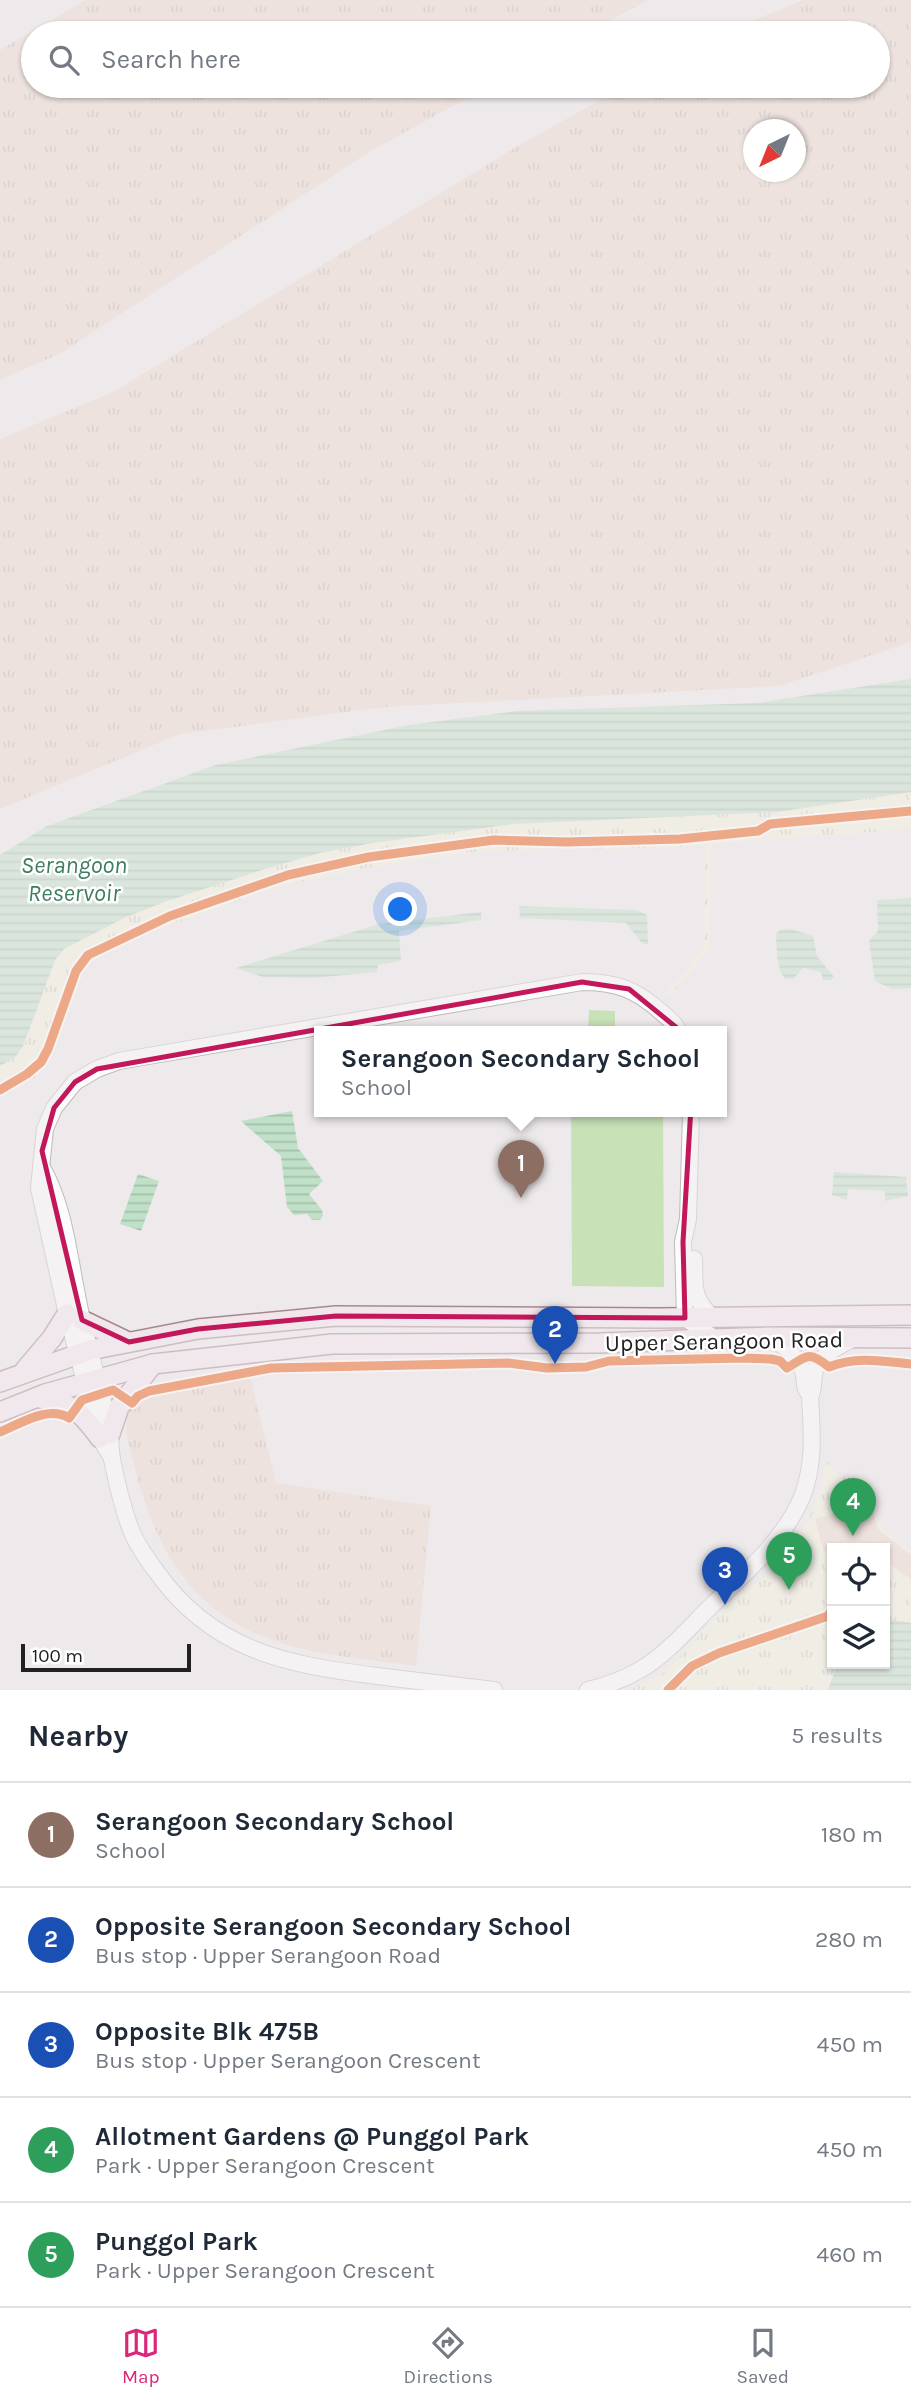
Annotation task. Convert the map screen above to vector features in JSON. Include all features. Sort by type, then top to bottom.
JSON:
[{"type":"main road","name":"Upper Serangoon Road","points":[[0,1382],[84,1351],[129,1342],[198,1329],[335,1316],[713,1318],[911,1315]]},
{"type":"main road","points":[[22,1374],[74,1317],[129,1342]]},
{"type":"main road","name":"Upper Serangoon Road","points":[[0,1412],[36,1398],[153,1364],[332,1344],[718,1340],[769,1337],[911,1338]]},
{"type":"main road","points":[[36,1398],[69,1405],[105,1436],[119,1407],[153,1364]]},
{"type":"street","points":[[324,1026],[582,982],[608,984],[642,995],[674,1026]]},
{"type":"street","points":[[314,1028],[119,1061],[97,1069],[75,1082],[54,1108],[45,1129],[41,1166],[53,1186],[74,1317],[105,1436],[131,1530],[148,1560],[167,1588],[185,1606],[235,1642],[264,1655],[298,1664],[494,1690]]},
{"type":"street","points":[[691,1117],[688,1219],[683,1242],[685,1318],[718,1340]]},
{"type":"street","points":[[688,1219],[694,1246],[695,1293],[700,1305],[713,1318]]},
{"type":"street","points":[[588,1690],[639,1671],[651,1661],[692,1625],[772,1546],[792,1520],[809,1475],[812,1457],[810,1397],[805,1387],[804,1371],[798,1361],[783,1345],[769,1337]]},
{"type":"street","points":[[810,1397],[814,1388],[814,1372],[821,1361],[837,1347],[853,1339]]},
{"type":"highlighted area","points":[[582,982],[629,989],[677,1028],[689,1057],[692,1089],[683,1242],[685,1318],[336,1316],[198,1329],[129,1342],[82,1320],[42,1151],[54,1108],[75,1082],[97,1069]]},
{"type":"green space","points":[[86,0],[648,0],[609,21],[50,21]]},
{"type":"green space","points":[[803,0],[911,0],[911,642],[779,686],[384,707],[180,734],[0,809],[0,439],[115,391],[516,147],[604,98],[890,98],[890,21],[751,21]]},
{"type":"green space","points":[[21,38],[21,98],[468,98],[374,149],[61,353],[0,380],[0,50]]},
{"type":"green space","points":[[911,792],[911,829],[712,844],[709,950],[669,997],[665,994],[704,949],[705,846],[552,848],[482,852],[365,868],[268,890],[148,933],[84,966],[49,1061],[36,1078],[0,1095],[0,1066],[16,1056],[24,1046],[55,960],[64,949],[124,918],[164,902],[320,853],[372,843],[513,824],[777,812]]},
{"type":"green space","points":[[250,1376],[276,1483],[431,1506],[416,1666],[323,1653],[256,1634],[235,1623],[196,1592],[167,1553],[147,1509],[129,1446],[126,1422],[131,1408],[136,1401],[157,1390]]},
{"type":"green space","points":[[827,1461],[840,1477],[867,1477],[881,1529],[911,1551],[911,1690],[629,1690],[667,1671],[725,1607],[767,1574],[791,1548],[808,1522],[819,1494]]},
{"type":"green space","points":[[865,1483],[878,1529],[911,1555],[911,1579],[890,1564],[890,1543],[827,1543],[827,1551],[824,1552],[815,1519],[847,1510],[841,1487]]},
{"type":"shaded area","points":[[589,1010],[615,1011],[615,1026],[588,1026]]},
{"type":"shaded area","points":[[571,1117],[663,1117],[664,1287],[572,1286]]},
{"type":"water","name":"Serangoon Reservoir","points":[[911,679],[911,792],[777,812],[513,824],[372,843],[320,853],[268,868],[164,902],[124,918],[64,949],[55,960],[23,1046],[16,1056],[0,1066],[0,855],[47,826],[216,765],[409,725],[517,711],[758,703]]},
{"type":"water","points":[[911,898],[911,988],[892,989],[875,981],[869,941],[878,931],[877,900]]},
{"type":"water","points":[[519,906],[636,910],[647,915],[648,944],[642,943],[626,923],[520,918]]},
{"type":"water","points":[[481,912],[481,920],[399,931],[401,961],[378,965],[377,972],[312,978],[263,977],[236,968],[379,924]]},
{"type":"water","points":[[791,929],[813,936],[817,956],[834,977],[831,980],[823,980],[821,972],[803,968],[793,979],[786,979],[780,971],[776,934],[780,930]]},
{"type":"water","points":[[292,1111],[298,1148],[323,1181],[309,1194],[322,1210],[323,1216],[320,1220],[312,1220],[307,1214],[294,1215],[287,1207],[281,1156],[241,1121]]},
{"type":"water","points":[[834,1172],[906,1177],[908,1196],[885,1201],[885,1191],[848,1189],[847,1200],[832,1195]]},
{"type":"water","points":[[138,1174],[159,1181],[141,1231],[120,1224]]},
{"type":"water","points":[[890,1620],[911,1623],[911,1690],[828,1690],[835,1669],[890,1669]]},
{"type":"cycle path","points":[[0,1090],[41,1062],[76,971],[88,955],[170,916],[288,875],[369,857],[494,840],[567,842],[680,839],[758,831],[770,824],[911,811]]},
{"type":"cycle path","points":[[0,1432],[43,1415],[69,1418],[82,1400],[113,1390],[132,1403],[138,1396],[149,1391],[271,1368],[508,1363],[547,1368],[586,1367],[609,1361],[741,1358],[771,1359],[780,1361],[787,1368],[808,1357],[829,1367],[859,1360],[911,1364]]},
{"type":"cycle path","points":[[668,1690],[692,1666],[719,1653],[827,1616]]},
{"type":"place","name":"Serangoon Secondary School","points":[[521,1198]]},
{"type":"place","name":"Opposite Serangoon Secondary School","points":[[555,1364]]},
{"type":"place","name":"Allotment Gardens @ Punggol Park","points":[[853,1536]]},
{"type":"place","name":"Punggol Park","points":[[789,1590]]},
{"type":"place","name":"Opposite Blk 475B","points":[[725,1605]]}]
